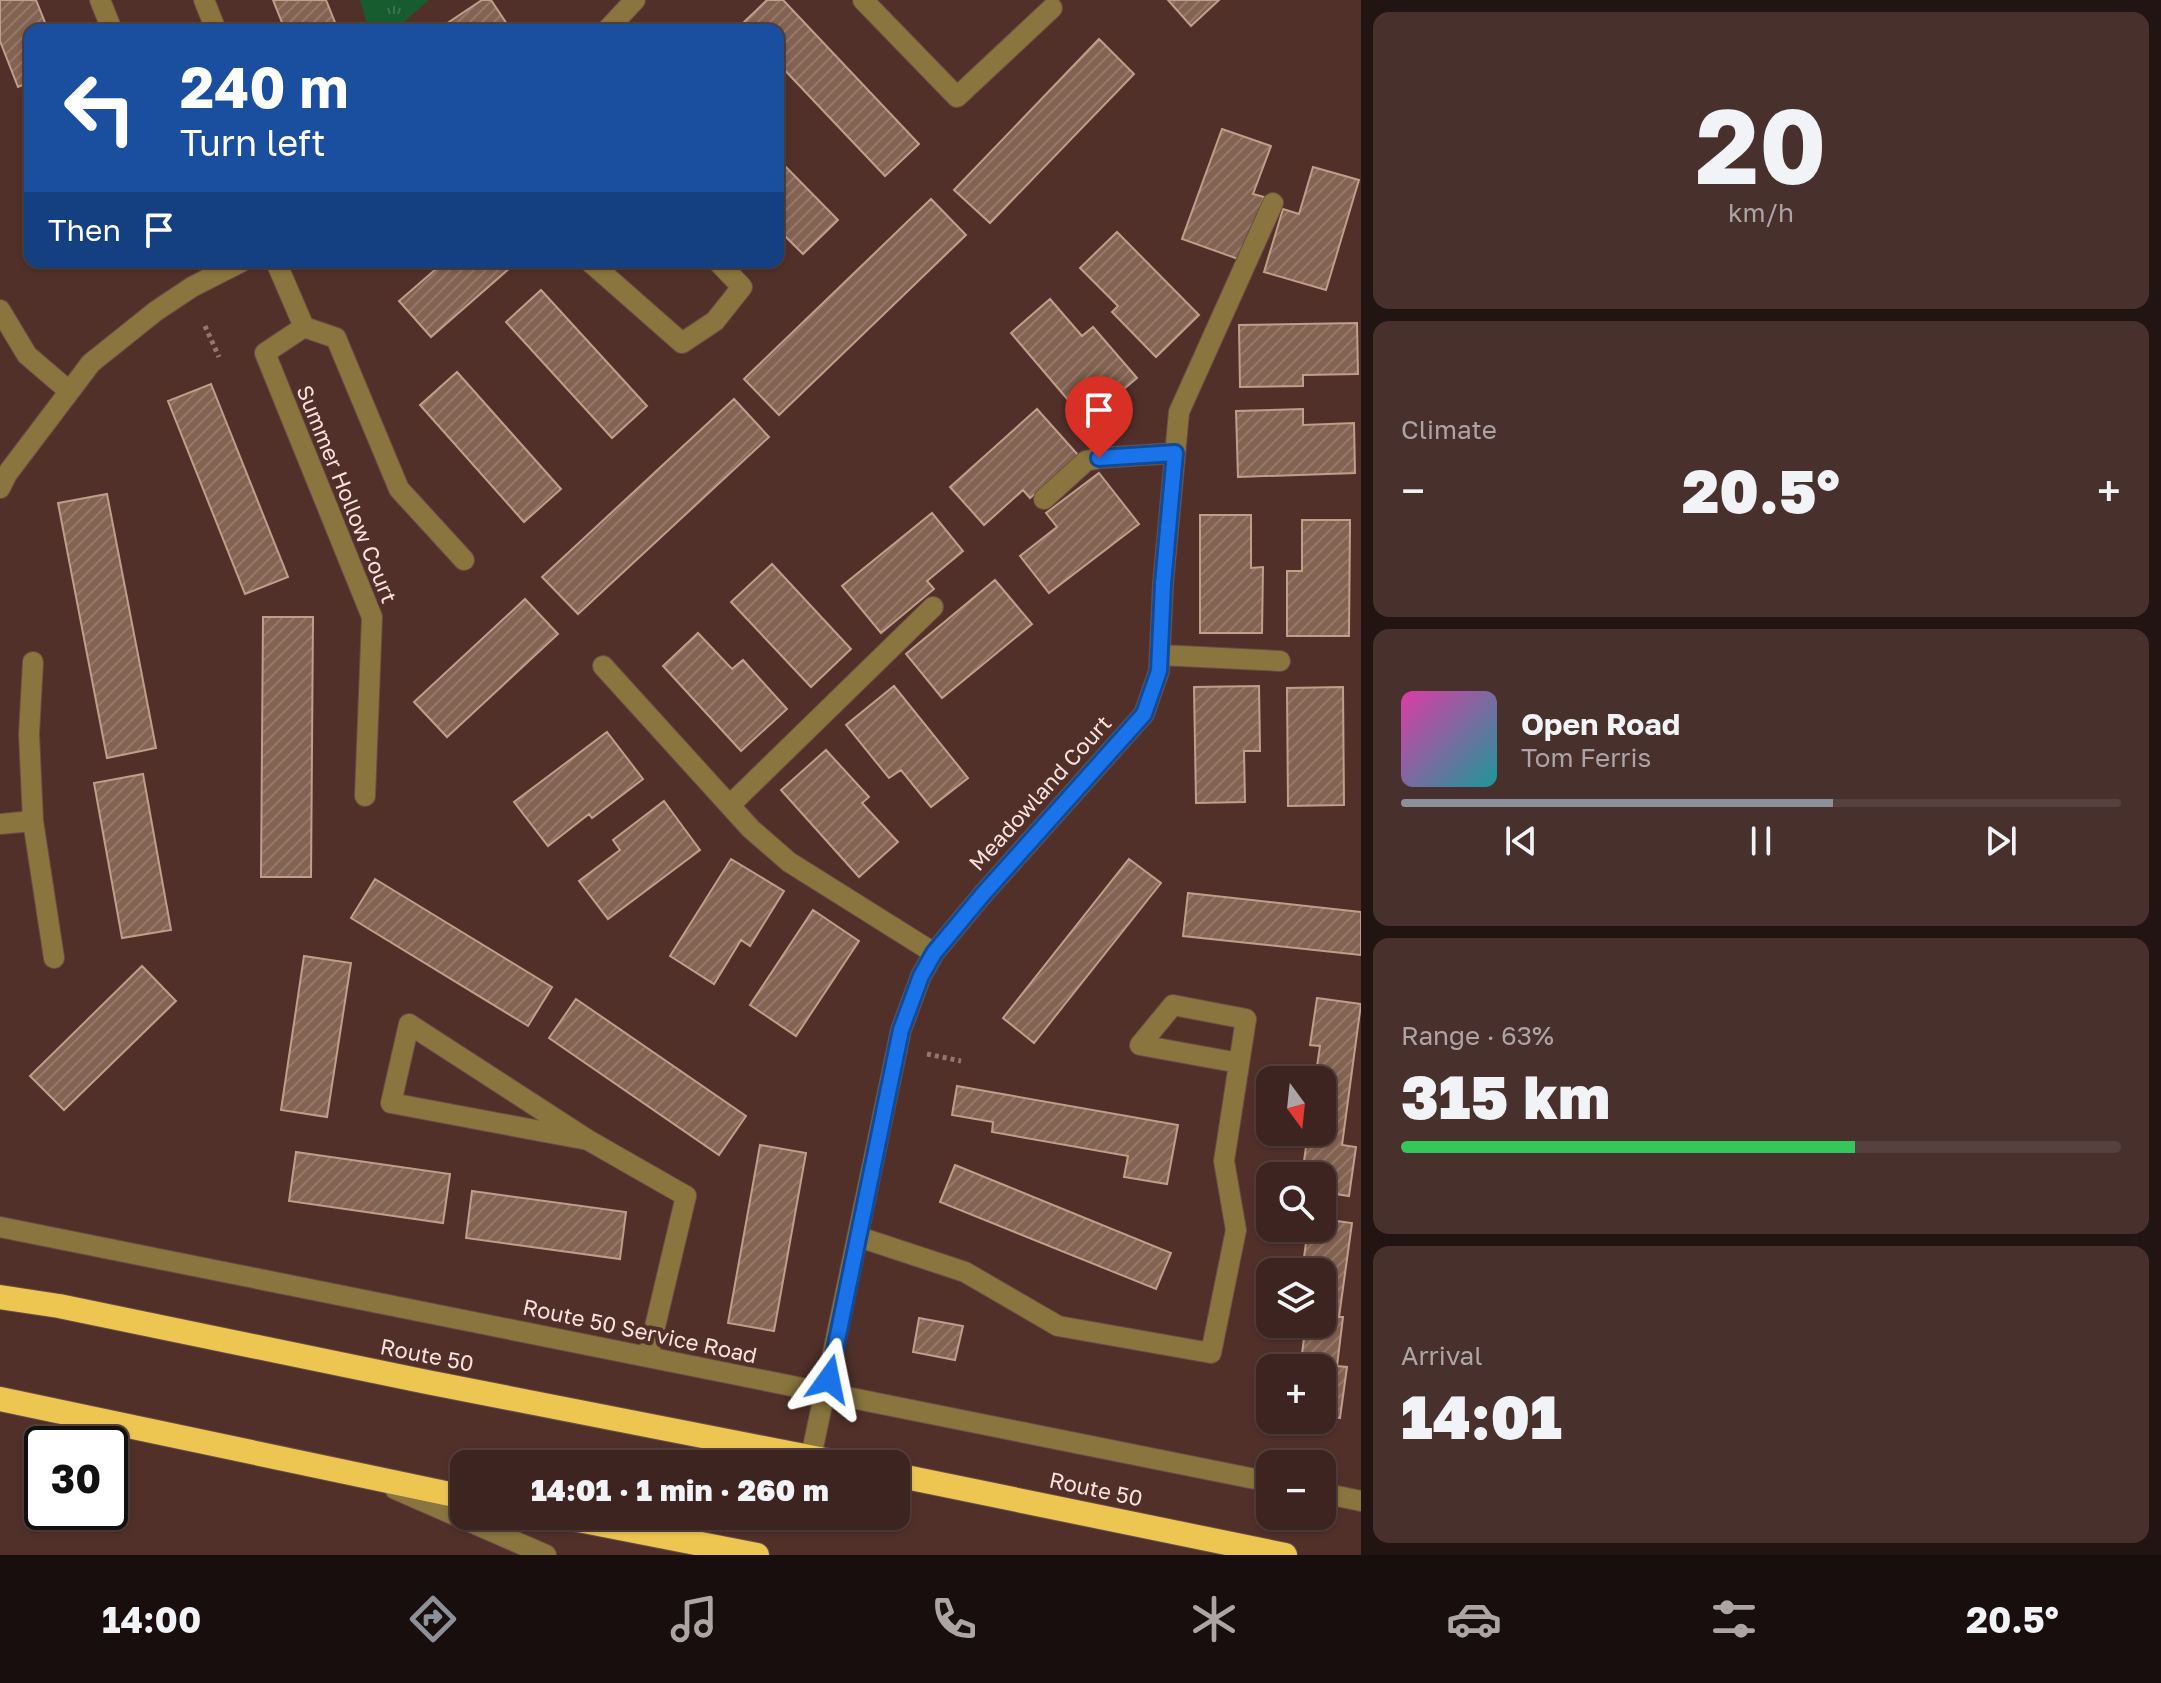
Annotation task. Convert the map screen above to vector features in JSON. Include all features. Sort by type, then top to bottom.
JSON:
[{"type":"highway","name":"Route 50","points":[[0,1297],[59,1306],[775,1450]]},
{"type":"highway","points":[[0,1399],[450,1494]]},
{"type":"highway","name":"Route 50","points":[[910,1478],[1285,1555]]},
{"type":"highway","points":[[629,1530],[757,1555]]},
{"type":"street","points":[[100,0],[110,24]]},
{"type":"street","points":[[204,0],[214,24]]},
{"type":"street","points":[[613,24],[635,0]]},
{"type":"street","points":[[863,0],[957,97],[1052,8]]},
{"type":"street","name":"Meadowland Court","points":[[813,1450],[901,1030],[921,976],[934,953],[1144,714],[1159,671],[1179,412],[1273,203]]},
{"type":"street","points":[[0,488],[7,474],[91,363],[156,311],[192,287],[229,268]]},
{"type":"street","points":[[279,268],[304,327],[336,338],[399,489],[464,560]]},
{"type":"street","points":[[597,268],[682,343],[715,321],[742,287],[724,268]]},
{"type":"street","points":[[0,310],[27,355],[69,391]]},
{"type":"street","name":"Summer Hollow Court","points":[[304,327],[265,353],[372,617],[365,796]]},
{"type":"street","points":[[1044,499],[1086,461],[1175,453]]},
{"type":"street","points":[[730,805],[933,607]]},
{"type":"street","points":[[1160,655],[1280,661]]},
{"type":"street","points":[[33,662],[29,734],[33,821],[54,958]]},
{"type":"street","points":[[603,666],[751,829],[789,862],[934,953]]},
{"type":"street","points":[[0,824],[33,821]]},
{"type":"street","points":[[859,1237],[965,1272],[1058,1326],[1211,1353],[1236,1230],[1224,1161],[1246,1019],[1173,1005],[1140,1045],[1239,1063]]},
{"type":"street","points":[[588,1140],[391,1103],[409,1024],[588,1140],[686,1196],[648,1356]]},
{"type":"street","name":"Route 50 Service Road","points":[[0,1227],[1256,1479]]},
{"type":"street","points":[[373,1480],[546,1555]]},
{"type":"street","points":[[1336,1496],[1361,1501]]},
{"type":"path","points":[[205,326],[219,357]]},
{"type":"path","points":[[927,1054],[961,1061]]},
{"type":"green space","points":[[360,0],[429,0],[401,24],[367,24]]},
{"type":"building","points":[[0,0],[36,0],[46,24],[24,24],[24,84],[18,87],[0,41]]},
{"type":"building","points":[[273,0],[326,0],[336,24],[283,24]]},
{"type":"building","points":[[482,0],[491,0],[507,24],[446,24]]},
{"type":"building","points":[[767,0],[783,0],[919,144],[885,176],[784,69],[784,24],[742,24]]},
{"type":"building","points":[[1168,0],[1219,0],[1191,26]]},
{"type":"building","points":[[1099,39],[1134,74],[990,223],[954,190]]},
{"type":"building","points":[[1222,129],[1271,146],[1253,194],[1264,197],[1241,260],[1182,239]]},
{"type":"building","points":[[784,165],[838,220],[803,254],[784,235]]},
{"type":"building","points":[[1313,167],[1359,180],[1326,290],[1264,272],[1283,209],[1299,214]]},
{"type":"building","points":[[931,199],[966,235],[779,415],[744,379]]},
{"type":"building","points":[[1117,232],[1199,315],[1156,357],[1112,312],[1118,306],[1080,268]]},
{"type":"building","points":[[437,268],[510,268],[431,337],[399,301]]},
{"type":"building","points":[[541,290],[647,406],[612,438],[506,322]]},
{"type":"building","points":[[1050,299],[1082,336],[1093,327],[1137,378],[1086,421],[1011,333]]},
{"type":"building","points":[[1357,323],[1358,374],[1303,375],[1303,386],[1240,387],[1239,325]]},
{"type":"building","points":[[457,372],[561,489],[524,522],[420,405]]},
{"type":"building","points":[[211,384],[288,577],[245,594],[168,401]]},
{"type":"building","points":[[734,399],[769,437],[578,614],[542,577]]},
{"type":"building","points":[[1037,409],[1078,455],[1030,498],[1023,490],[984,525],[950,487]]},
{"type":"building","points":[[1303,409],[1303,425],[1354,423],[1355,473],[1238,477],[1236,411]]},
{"type":"building","points":[[1099,473],[1139,524],[1049,593],[1020,556],[1057,527],[1046,513]]},
{"type":"building","points":[[107,494],[156,748],[107,758],[58,503]]},
{"type":"building","points":[[932,513],[963,551],[927,581],[934,589],[881,633],[842,586]]},
{"type":"building","points":[[1200,515],[1251,515],[1251,568],[1263,567],[1262,633],[1200,633]]},
{"type":"building","points":[[1302,520],[1350,520],[1349,636],[1287,636],[1287,571],[1302,571]]},
{"type":"building","points":[[772,564],[851,649],[811,687],[731,602]]},
{"type":"building","points":[[995,580],[1032,624],[942,698],[906,654]]},
{"type":"building","points":[[525,599],[558,634],[447,737],[414,702]]},
{"type":"building","points":[[263,617],[313,617],[311,877],[261,877]]},
{"type":"building","points":[[698,633],[732,669],[743,660],[787,709],[741,751],[663,666]]},
{"type":"building","points":[[894,686],[968,778],[931,807],[901,770],[889,778],[846,725]]},
{"type":"building","points":[[1259,686],[1260,751],[1244,751],[1245,802],[1196,803],[1194,687]]},
{"type":"building","points":[[1343,687],[1344,805],[1288,806],[1287,688]]},
{"type":"building","points":[[607,732],[643,779],[592,818],[589,814],[548,846],[514,802]]},
{"type":"building","points":[[826,750],[869,797],[862,803],[898,842],[859,877],[781,790]]},
{"type":"building","points":[[143,774],[171,930],[122,938],[94,783]]},
{"type":"building","points":[[664,801],[700,850],[608,919],[579,881],[620,850],[613,840]]},
{"type":"building","points":[[731,859],[784,891],[750,946],[741,940],[714,984],[670,956]]},
{"type":"building","points":[[1129,859],[1161,883],[1034,1043],[1003,1018]]},
{"type":"building","points":[[375,879],[552,987],[528,1026],[351,918]]},
{"type":"building","points":[[1188,893],[1361,912],[1361,955],[1183,936]]},
{"type":"building","points":[[813,910],[859,941],[796,1036],[750,1005]]},
{"type":"building","points":[[304,956],[351,963],[327,1117],[281,1110]]},
{"type":"building","points":[[142,966],[176,1001],[64,1110],[30,1076]]},
{"type":"building","points":[[1317,998],[1361,1004],[1342,1145],[1356,1147],[1349,1196],[1336,1194],[1336,1162],[1304,1162],[1306,1146],[1336,1146],[1336,1066],[1317,1066],[1320,1046],[1310,1045]]},
{"type":"building","points":[[576,999],[746,1116],[719,1155],[549,1038]]},
{"type":"building","points":[[957,1086],[1178,1125],[1167,1184],[1124,1177],[1128,1156],[992,1132],[993,1122],[952,1115]]},
{"type":"building","points":[[760,1145],[806,1153],[774,1331],[728,1323]]},
{"type":"building","points":[[296,1152],[450,1174],[443,1223],[289,1201]]},
{"type":"building","points":[[955,1165],[1171,1253],[1156,1289],[940,1202]]},
{"type":"building","points":[[472,1191],[626,1212],[620,1259],[466,1238]]},
{"type":"building","points":[[1336,1221],[1352,1223],[1339,1317],[1343,1317],[1337,1366],[1347,1367],[1340,1418],[1336,1417],[1336,1354],[1302,1354],[1304,1338],[1336,1338],[1336,1258],[1304,1258],[1306,1242],[1336,1242]]},
{"type":"building","points":[[919,1318],[963,1326],[955,1360],[913,1352]]},
{"type":"route","points":[[829,1379],[901,1030],[921,976],[934,953],[984,893],[1144,714],[1159,671],[1175,453],[1099,458]]}]
